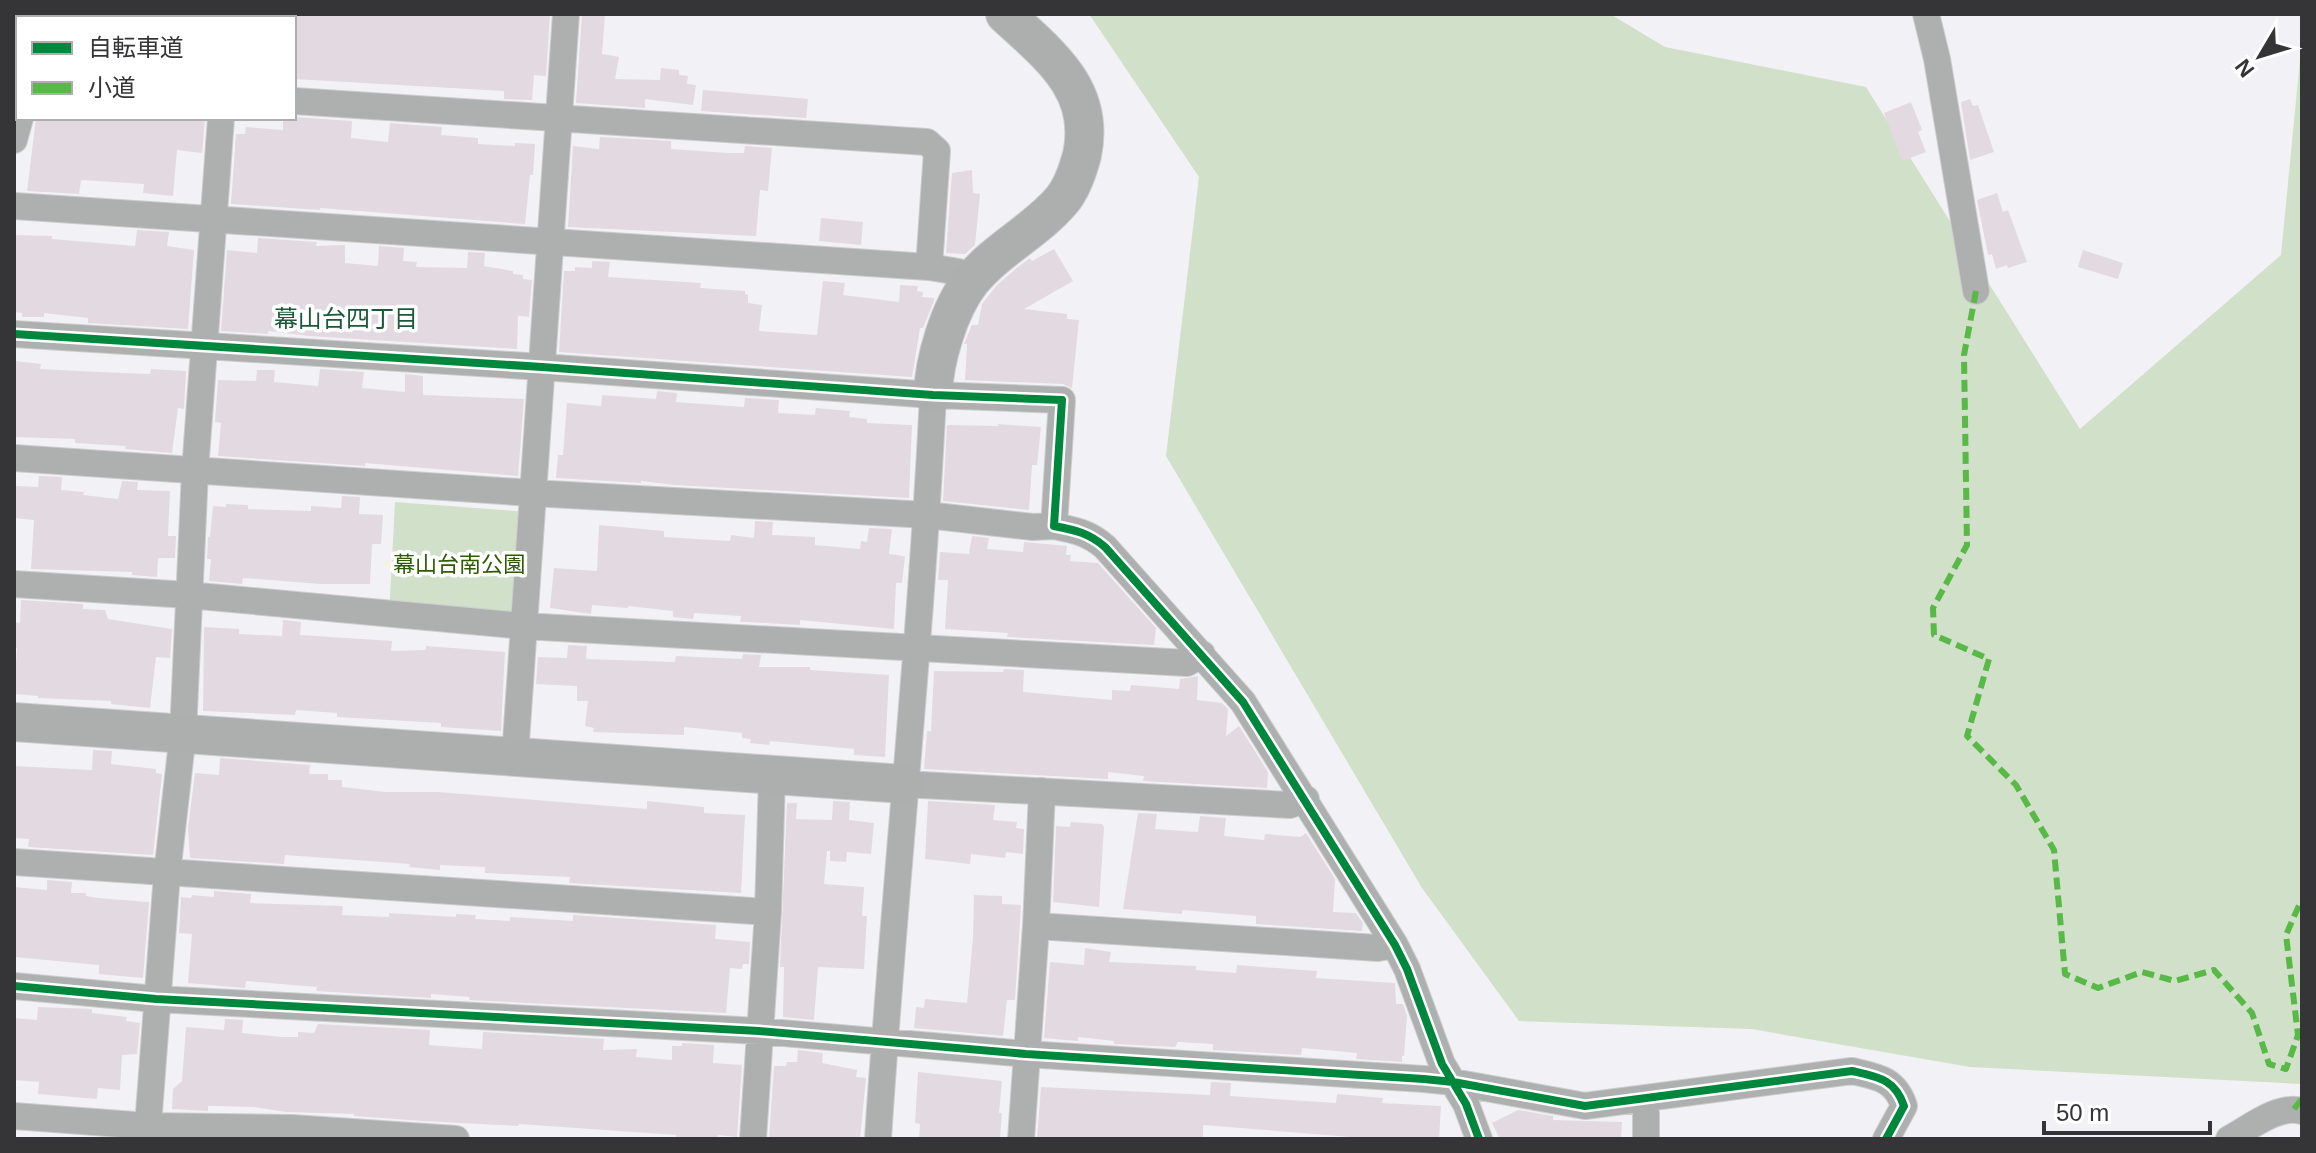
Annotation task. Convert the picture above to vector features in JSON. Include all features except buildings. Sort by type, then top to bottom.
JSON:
[{"type":"street","points":[[515,756],[566,14]]},
{"type":"street","points":[[878,1139],[904,784],[918,649],[933,373],[950,320],[971,281],[1064,199],[1078,170],[1084,142],[1085,119],[1078,95],[1044,51],[1005,14]]},
{"type":"street","points":[[1926,14],[1937,59],[1976,291]]},
{"type":"street","points":[[296,101],[927,142],[937,151],[929,267]]},
{"type":"street","points":[[14,140],[19,120]]},
{"type":"street","points":[[148,1133],[156,999],[183,733],[195,471],[221,120]]},
{"type":"street","points":[[14,206],[929,267],[959,272],[971,281]]},
{"type":"street","points":[[14,334],[933,395],[1062,400],[1054,526]]},
{"type":"street","points":[[14,458],[532,493],[927,515],[1033,527],[1054,526],[1092,536],[1243,702],[1306,799],[1395,945],[1442,1064],[1466,1104],[1479,1139]]},
{"type":"street","points":[[14,584],[188,595],[523,626],[1187,663],[1202,654]]},
{"type":"street","points":[[14,722],[772,777],[1290,805],[1306,799]]},
{"type":"street","points":[[753,1139],[768,912],[772,777]]},
{"type":"street","points":[[1021,1139],[1042,791]]},
{"type":"street","points":[[14,862],[768,912]]},
{"type":"street","points":[[1036,926],[1378,948],[1395,945]]},
{"type":"street","points":[[14,986],[156,999],[759,1031],[1026,1054],[1453,1082],[1585,1106],[1852,1071],[1881,1078],[1899,1090],[1904,1106],[1886,1139]]},
{"type":"street","points":[[1646,1099],[1646,1139]]},
{"type":"street","points":[[2229,1139],[2262,1120],[2294,1109],[2302,1111]]},
{"type":"street","points":[[14,1116],[148,1133],[291,1133],[439,1138]]},
{"type":"green space","points":[[1089,14],[1610,14],[1665,47],[1866,87],[2080,429],[2281,255],[2302,39],[2302,1084],[1970,1067],[1751,1029],[1519,1021],[1422,888],[1166,456],[1199,177]]},
{"type":"green space","name":"幕山台南公園","points":[[395,502],[529,512],[523,626],[389,616]]},
{"type":"marked path","points":[[1976,291],[1964,355],[1967,545],[1933,608],[1934,635],[1989,659],[1967,736],[2016,785],[2054,850],[2065,974],[2098,988],[2142,972],[2175,981],[2214,970],[2252,1013],[2269,1064],[2286,1069],[2298,1035],[2286,935],[2300,903],[2302,907]]},
{"type":"marked path","points":[[2294,1109],[2302,1099]]},
{"type":"cycle path","points":[[14,334],[933,395],[1062,400],[1054,526],[1081,533],[1105,547],[1243,702],[1395,945],[1442,1064],[1466,1104],[1479,1139]]},
{"type":"cycle path","points":[[14,986],[156,999],[759,1031],[1026,1054],[1424,1079],[1585,1106],[1852,1071],[1884,1081],[1900,1097],[1904,1106],[1886,1139]]},
{"type":"district","name":"幕山台四丁目","points":[[346,319]]}]
